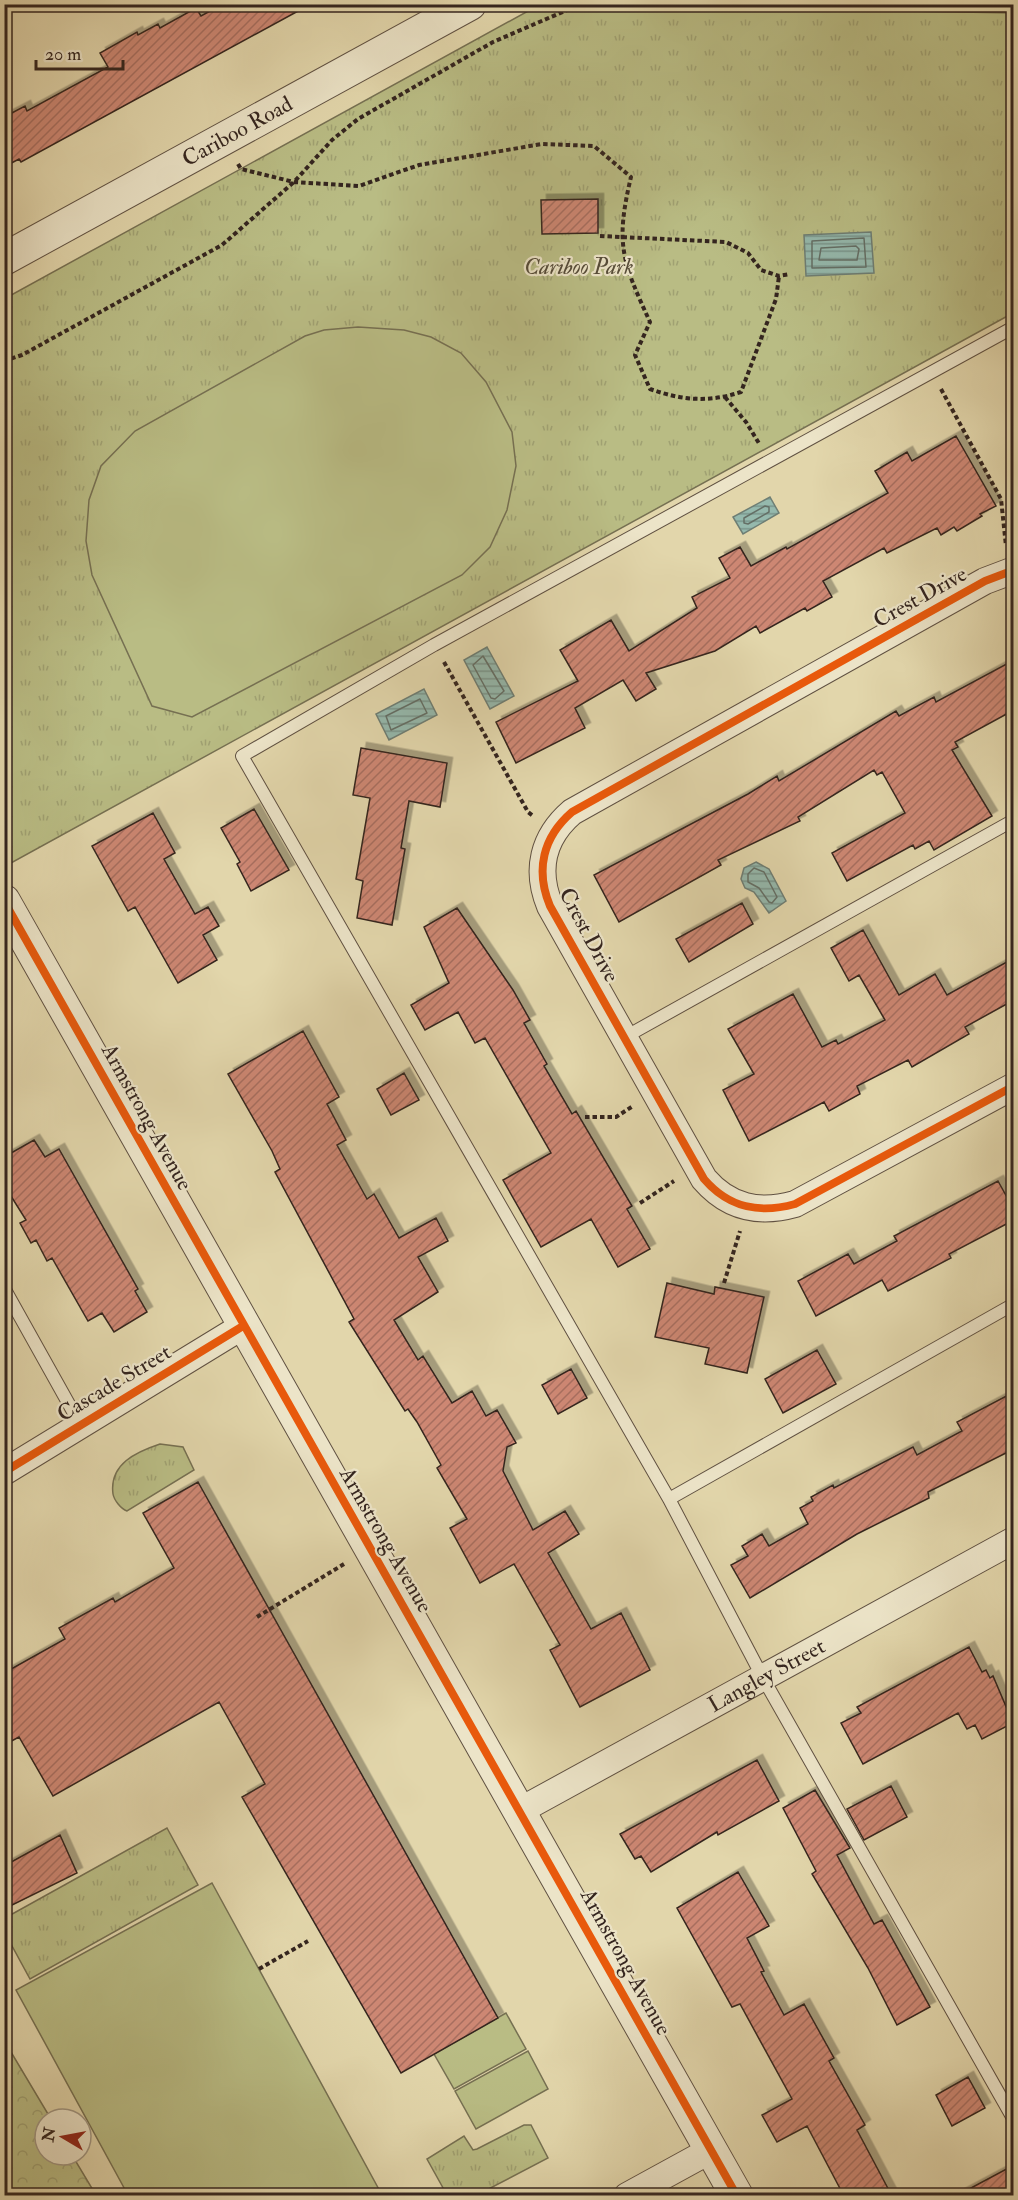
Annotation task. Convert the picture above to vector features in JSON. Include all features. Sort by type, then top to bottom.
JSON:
[{"type":"street","name":"Cariboo Road","points":[[4,259],[470,4]]},
{"type":"street","name":"Crest Drive","points":[[1011,570],[572,812],[552,832],[543,855],[546,896],[657,1091],[704,1179],[719,1194],[747,1207],[771,1209],[808,1199],[1013,1087]]},
{"type":"street","name":"Armstrong Avenue","points":[[4,901],[243,1326],[521,1810],[737,2196]]},
{"type":"street","name":"Cascade Street","points":[[4,1472],[243,1326]]},
{"type":"street","name":"Langley Street","points":[[521,1810],[763,1678],[1011,1548]]},
{"type":"street","points":[[627,2196],[711,2150]]},
{"type":"lane","points":[[4,9],[12,4]]},
{"type":"lane","points":[[1014,327],[434,645],[242,756],[669,1499],[763,1678],[1014,2120]]},
{"type":"lane","points":[[626,1037],[1014,820]]},
{"type":"lane","points":[[4,1288],[80,1424]]},
{"type":"lane","points":[[669,1499],[1014,1304]]},
{"type":"path","points":[[4,361],[22,355],[222,245],[294,182],[332,140],[358,119],[494,42],[581,4]]},
{"type":"path","points":[[222,139],[241,169],[294,182],[359,186],[419,165],[531,146],[594,146],[631,177],[621,238],[627,272],[650,322],[635,355],[650,388],[679,399],[725,397],[741,392],[776,299],[779,276]]},
{"type":"path","points":[[600,236],[726,242],[748,252],[761,270],[779,276],[790,273]]},
{"type":"path","points":[[932,371],[1001,499],[1011,570]]},
{"type":"path","points":[[725,397],[746,422],[768,460]]},
{"type":"path","points":[[434,645],[528,812],[552,832]]},
{"type":"path","points":[[585,1117],[616,1117],[657,1091]]},
{"type":"path","points":[[640,1203],[697,1166]]},
{"type":"path","points":[[724,1283],[747,1207]]},
{"type":"path","points":[[257,1617],[347,1563]]},
{"type":"path","points":[[260,1970],[308,1941]]},
{"type":"green space","name":"Cariboo Park","points":[[539,5],[1013,5],[1013,313],[11,863],[4,852],[4,299]]},
{"type":"green space","points":[[905,5],[1013,5],[1013,13],[905,11]]},
{"type":"green space","points":[[358,327],[404,330],[431,337],[461,353],[486,382],[512,432],[516,466],[507,510],[490,547],[462,575],[192,717],[152,706],[92,575],[86,541],[89,500],[101,466],[135,431],[305,336],[324,330]]},
{"type":"green space","points":[[160,1444],[183,1447],[194,1470],[127,1511],[125,1510],[118,1504],[113,1494],[115,1475],[120,1467],[134,1455]]},
{"type":"green space","points":[[167,1828],[198,1885],[30,1979],[5,1933],[5,1918]]},
{"type":"green space","points":[[212,1883],[382,2195],[128,2195],[93,2131],[93,2107],[80,2107],[16,1990]]},
{"type":"green space","points":[[506,2013],[526,2049],[454,2089],[434,2054]]},
{"type":"green space","points":[[5,2042],[44,2107],[33,2107],[33,2167],[79,2167],[96,2195],[5,2195]]},
{"type":"green space","points":[[528,2051],[548,2089],[476,2129],[455,2091]]},
{"type":"green space","points":[[524,2125],[531,2125],[548,2158],[477,2195],[447,2195],[427,2159],[464,2136],[473,2150]]},
{"type":"water","points":[[871,232],[874,273],[806,276],[804,235]]},
{"type":"water","points":[[770,497],[779,513],[743,534],[733,517]]},
{"type":"water","points":[[487,647],[514,696],[490,709],[464,660]]},
{"type":"water","points":[[424,689],[437,715],[389,740],[376,714]]},
{"type":"water","points":[[756,862],[769,869],[786,901],[769,913],[754,892],[745,888],[741,879],[744,868]]},
{"type":"building","points":[[223,4],[311,4],[21,162],[19,159],[4,167],[4,117],[25,106],[27,111],[108,67],[100,53],[137,32],[138,35],[158,24],[160,28],[196,8],[201,16]]},
{"type":"building","points":[[598,199],[598,233],[542,234],[541,200]]},
{"type":"building","points":[[956,436],[996,506],[980,514],[982,516],[957,531],[954,527],[941,535],[937,528],[887,553],[884,548],[823,581],[832,597],[807,611],[805,608],[760,633],[756,626],[715,651],[646,673],[656,689],[636,701],[623,680],[575,708],[585,728],[516,763],[496,722],[578,681],[560,650],[611,620],[629,651],[697,608],[692,597],[730,578],[719,558],[740,547],[751,566],[786,547],[787,549],[888,493],[875,471],[907,452],[912,461]]},
{"type":"building","points":[[1014,660],[1014,710],[955,742],[958,747],[952,750],[992,816],[934,850],[929,841],[915,849],[913,845],[847,881],[832,853],[905,813],[882,772],[877,775],[874,770],[798,817],[800,821],[718,860],[721,865],[619,922],[594,875],[748,794],[777,776],[779,781],[896,711],[899,716],[934,697],[936,702]]},
{"type":"building","points":[[361,748],[447,763],[440,807],[409,801],[401,848],[405,849],[392,925],[357,918],[363,881],[356,879],[370,798],[353,795]]},
{"type":"building","points":[[254,809],[289,870],[251,891],[237,864],[240,862],[221,828]]},
{"type":"building","points":[[153,813],[175,853],[164,859],[195,914],[208,907],[219,926],[203,935],[217,960],[178,983],[135,907],[128,911],[92,846]]},
{"type":"building","points":[[742,903],[753,924],[689,962],[676,939]]},
{"type":"building","points":[[457,908],[513,990],[530,1020],[524,1023],[547,1064],[544,1066],[572,1114],[576,1111],[632,1206],[627,1209],[650,1249],[618,1267],[591,1219],[541,1247],[503,1180],[551,1153],[485,1038],[475,1043],[458,1012],[425,1030],[411,1005],[449,983],[424,927]]},
{"type":"building","points":[[863,930],[899,995],[935,974],[947,995],[1014,958],[1014,1000],[965,1027],[969,1034],[912,1067],[908,1060],[857,1086],[860,1094],[829,1111],[824,1102],[749,1141],[723,1090],[754,1074],[728,1029],[793,994],[822,1047],[836,1040],[838,1044],[885,1020],[859,975],[849,981],[831,948]]},
{"type":"building","points":[[303,1031],[339,1097],[327,1104],[346,1140],[337,1145],[367,1199],[374,1194],[399,1238],[436,1218],[448,1241],[418,1257],[438,1292],[394,1320],[418,1360],[423,1356],[452,1403],[472,1391],[486,1416],[497,1410],[516,1443],[507,1447],[503,1471],[533,1530],[565,1511],[579,1534],[548,1553],[591,1629],[621,1613],[650,1670],[580,1707],[550,1650],[560,1645],[514,1564],[480,1583],[450,1528],[467,1519],[437,1468],[441,1465],[417,1422],[408,1409],[405,1411],[349,1322],[354,1319],[275,1172],[280,1169],[272,1151],[228,1074]]},
{"type":"building","points":[[404,1073],[419,1100],[391,1115],[377,1089]]},
{"type":"building","points":[[34,1140],[45,1157],[59,1149],[138,1289],[135,1291],[147,1312],[114,1332],[102,1313],[88,1321],[52,1258],[47,1261],[36,1240],[31,1243],[20,1223],[26,1220],[4,1185],[4,1157]]},
{"type":"building","points":[[998,1181],[1014,1210],[1014,1220],[949,1254],[951,1258],[888,1291],[882,1280],[816,1316],[798,1281],[848,1254],[854,1264],[897,1241],[894,1236]]},
{"type":"building","points":[[667,1283],[714,1294],[715,1287],[764,1297],[747,1373],[705,1364],[709,1348],[655,1337]]},
{"type":"building","points":[[817,1350],[836,1384],[783,1413],[765,1379]]},
{"type":"building","points":[[571,1369],[587,1398],[558,1414],[542,1385]]},
{"type":"building","points":[[1014,1392],[1014,1449],[928,1492],[929,1498],[857,1534],[750,1598],[731,1565],[748,1556],[742,1546],[762,1534],[769,1546],[808,1524],[800,1508],[813,1501],[811,1497],[833,1485],[834,1488],[913,1447],[917,1455],[962,1431],[957,1422]]},
{"type":"building","points":[[198,1482],[498,2018],[401,2073],[242,1797],[265,1784],[219,1702],[53,1796],[19,1737],[4,1745],[4,1673],[65,1639],[59,1628],[113,1598],[115,1602],[174,1568],[143,1513]]},
{"type":"building","points":[[969,1647],[982,1672],[986,1670],[990,1678],[993,1676],[1013,1723],[982,1739],[975,1725],[967,1729],[958,1713],[863,1764],[841,1723],[861,1713],[857,1707]]},
{"type":"building","points":[[757,1760],[779,1801],[718,1835],[717,1832],[651,1872],[641,1856],[635,1859],[620,1834]]},
{"type":"building","points":[[891,1786],[907,1817],[864,1840],[847,1809]]},
{"type":"building","points":[[815,1790],[850,1848],[837,1855],[874,1924],[882,1920],[930,2007],[897,2025],[868,1968],[812,1874],[816,1871],[783,1808]]},
{"type":"building","points":[[60,1835],[77,1873],[4,1909],[4,1866]]},
{"type":"building","points":[[738,1872],[769,1926],[747,1938],[764,1971],[761,1972],[784,2015],[804,2004],[834,2058],[829,2061],[865,2125],[857,2130],[892,2196],[844,2196],[807,2126],[777,2142],[762,2115],[792,2099],[740,2004],[732,2007],[677,1908]]},
{"type":"building","points":[[968,2077],[985,2108],[952,2126],[936,2095]]},
{"type":"building","points":[[1014,2165],[1014,2196],[956,2196]]},
{"type":"cycle path","points":[[1014,570],[985,581],[572,812],[554,832],[548,843],[543,867],[545,893],[550,906],[704,1179],[724,1197],[734,1202],[757,1208],[795,1204],[1014,1086]]},
{"type":"cycle path","points":[[4,901],[737,2196]]},
{"type":"cycle path","points":[[4,1472],[243,1326]]}]
